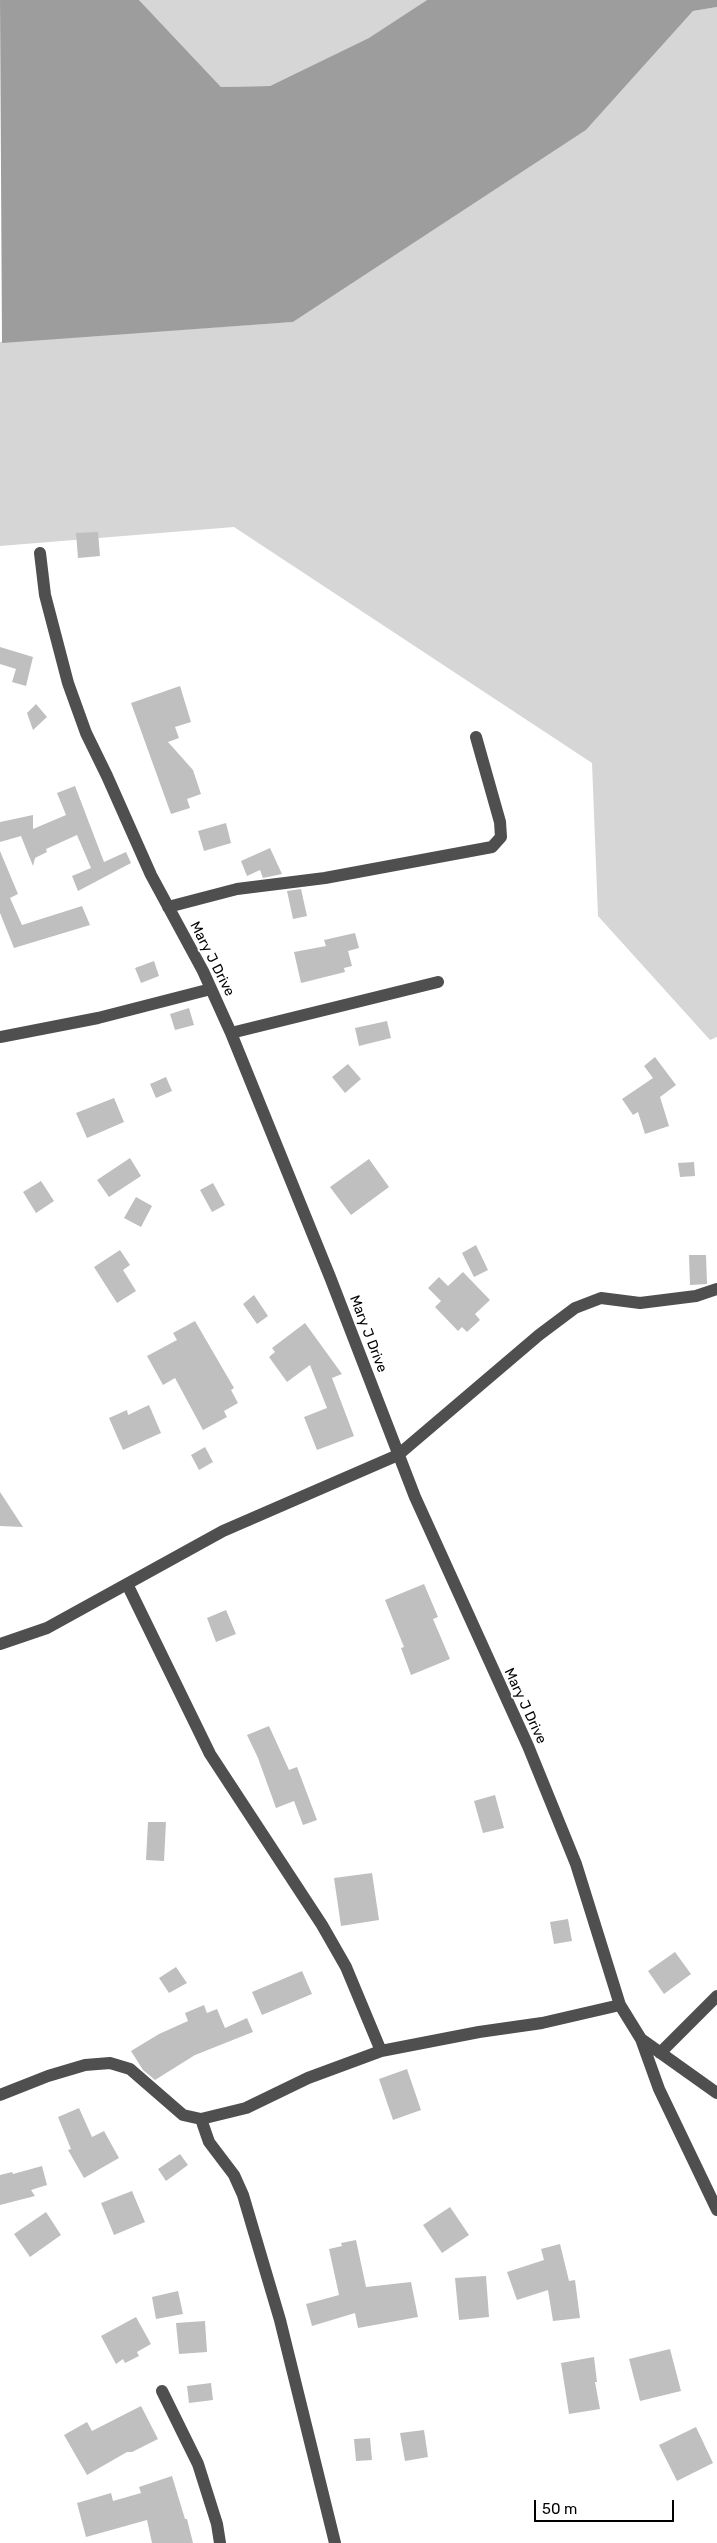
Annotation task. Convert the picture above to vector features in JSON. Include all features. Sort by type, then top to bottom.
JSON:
[{"type":"street","name":"Mary J Drive","points":[[40,553],[45,595],[68,682],[86,733],[168,907],[211,989],[231,1033],[330,1277],[398,1455],[465,1612],[528,1746],[572,1855],[620,2005],[641,2040],[717,2092]]},
{"type":"street","points":[[168,907],[237,889],[325,878],[492,847],[500,837],[500,822],[476,737]]},
{"type":"street","points":[[231,1033],[438,982]]},
{"type":"street","points":[[0,1037],[98,1018],[211,989]]},
{"type":"street","points":[[0,1644],[47,1628],[223,1532],[398,1455],[539,1335],[575,1308],[601,1298],[640,1303],[696,1296],[717,1289]]},
{"type":"street","points":[[127,1584],[210,1754],[322,1925],[346,1967],[381,2051]]},
{"type":"street","points":[[660,2053],[717,1996]]},
{"type":"street","points":[[0,2095],[48,2076],[85,2065],[110,2063],[130,2069],[183,2115],[201,2119],[246,2108],[308,2078],[381,2051],[479,2032],[542,2024],[620,2005]]},
{"type":"street","points":[[641,2040],[659,2089],[717,2210]]},
{"type":"street","points":[[201,2119],[209,2142],[234,2175],[243,2195],[280,2320],[335,2543]]},
{"type":"street","points":[[162,2391],[198,2464],[217,2524],[220,2543]]},
{"type":"shaded area","points":[[0,0],[139,0],[221,87],[270,86],[369,38],[427,0],[717,0],[717,7],[693,11],[586,130],[293,322],[2,343]]},
{"type":"shaded area","points":[[139,0],[427,0],[370,38],[270,86],[221,87]]},
{"type":"shaded area","points":[[717,7],[717,1037],[710,1040],[598,916],[592,763],[234,527],[0,546],[0,342],[293,322],[586,130],[693,11]]},
{"type":"building","points":[[98,532],[100,556],[78,558],[76,533]]},
{"type":"building","points":[[0,647],[33,657],[26,686],[12,682],[16,669],[0,664]]},
{"type":"building","points":[[180,686],[191,722],[175,727],[179,738],[168,742],[193,770],[201,794],[187,799],[190,808],[171,814],[131,703]]},
{"type":"building","points":[[36,704],[47,717],[33,730],[27,713]]},
{"type":"building","points":[[75,786],[104,862],[126,852],[131,863],[78,891],[72,876],[91,868],[77,835],[46,849],[47,852],[35,858],[33,866],[21,836],[0,842],[0,822],[33,815],[33,829],[66,815],[57,793]]},
{"type":"building","points":[[226,823],[231,843],[204,851],[198,831]]},
{"type":"building","points":[[270,848],[282,874],[263,878],[260,870],[247,876],[241,861]]},
{"type":"building","points":[[0,851],[18,894],[10,898],[22,925],[82,906],[90,925],[14,948],[0,913]]},
{"type":"building","points":[[301,889],[307,916],[293,919],[287,891]]},
{"type":"building","points":[[355,933],[359,948],[348,951],[352,966],[344,968],[345,972],[301,983],[294,952],[326,946],[324,940]]},
{"type":"building","points":[[154,961],[159,976],[141,983],[135,968]]},
{"type":"building","points":[[189,1008],[194,1025],[175,1030],[170,1014]]},
{"type":"building","points":[[387,1021],[391,1038],[359,1046],[355,1028]]},
{"type":"building","points":[[655,1057],[676,1085],[660,1097],[669,1126],[645,1134],[638,1112],[633,1115],[622,1099],[653,1078],[644,1066]]},
{"type":"building","points":[[348,1064],[361,1079],[345,1093],[332,1077]]},
{"type":"building","points":[[166,1077],[172,1091],[156,1098],[150,1084]]},
{"type":"building","points":[[114,1098],[124,1122],[87,1138],[76,1113]]},
{"type":"building","points":[[130,1158],[141,1176],[109,1197],[97,1180]]},
{"type":"building","points":[[369,1159],[389,1187],[351,1215],[330,1187]]},
{"type":"building","points":[[694,1162],[695,1176],[680,1177],[678,1163]]},
{"type":"building","points":[[41,1181],[54,1201],[36,1213],[23,1192]]},
{"type":"building","points":[[213,1183],[225,1205],[212,1212],[200,1190]]},
{"type":"building","points":[[136,1197],[152,1206],[141,1227],[124,1218]]},
{"type":"building","points":[[476,1245],[488,1270],[474,1277],[462,1253]]},
{"type":"building","points":[[120,1250],[130,1265],[123,1270],[136,1291],[117,1303],[94,1267]]},
{"type":"building","points":[[689,1255],[706,1255],[707,1284],[690,1285]]},
{"type":"building","points":[[463,1272],[490,1300],[475,1314],[480,1320],[467,1332],[462,1327],[458,1331],[435,1307],[441,1301],[428,1288],[439,1277],[448,1286]]},
{"type":"building","points":[[254,1295],[268,1316],[257,1324],[243,1304]]},
{"type":"building","points":[[195,1321],[234,1388],[231,1390],[238,1403],[224,1411],[227,1417],[203,1430],[175,1378],[163,1385],[147,1356],[177,1340],[173,1333]]},
{"type":"building","points":[[305,1323],[342,1374],[332,1378],[354,1436],[317,1450],[304,1417],[327,1408],[310,1365],[287,1382],[269,1357],[275,1352],[272,1348]]},
{"type":"building","points":[[149,1405],[161,1433],[123,1450],[109,1418],[127,1410],[128,1415]]},
{"type":"building","points":[[205,1447],[213,1462],[199,1470],[191,1455]]},
{"type":"building","points":[[0,1492],[23,1527],[0,1526]]},
{"type":"building","points":[[424,1584],[438,1617],[433,1619],[450,1659],[411,1675],[401,1648],[404,1647],[385,1600]]},
{"type":"building","points":[[226,1610],[236,1634],[216,1642],[207,1618]]},
{"type":"building","points":[[269,1726],[289,1770],[297,1767],[317,1820],[303,1825],[294,1801],[276,1808],[258,1758],[247,1735]]},
{"type":"building","points":[[495,1795],[504,1828],[483,1833],[474,1801]]},
{"type":"building","points":[[148,1822],[166,1822],[164,1861],[146,1860]]},
{"type":"building","points":[[372,1873],[379,1920],[341,1926],[334,1878]]},
{"type":"building","points":[[568,1919],[572,1941],[554,1944],[550,1922]]},
{"type":"building","points":[[675,1952],[691,1974],[664,1994],[648,1971]]},
{"type":"building","points":[[176,1967],[187,1983],[169,1993],[159,1978]]},
{"type":"building","points":[[302,1971],[312,1994],[262,2015],[252,1992]]},
{"type":"building","points":[[204,2005],[207,2013],[217,2009],[225,2028],[247,2018],[253,2032],[195,2055],[155,2080],[143,2070],[131,2051],[159,2034],[188,2021],[185,2013]]},
{"type":"building","points":[[407,2069],[421,2110],[393,2120],[379,2079]]},
{"type":"building","points":[[79,2108],[92,2137],[104,2131],[119,2158],[84,2178],[68,2150],[71,2149],[58,2117]]},
{"type":"building","points":[[180,2154],[188,2165],[166,2181],[158,2169]]},
{"type":"building","points":[[42,2166],[47,2185],[31,2190],[35,2196],[0,2205],[0,2175],[12,2172],[13,2174]]},
{"type":"building","points":[[132,2191],[145,2222],[114,2235],[101,2203]]},
{"type":"building","points":[[450,2207],[469,2235],[442,2253],[423,2225]]},
{"type":"building","points":[[46,2212],[61,2235],[30,2257],[14,2234]]},
{"type":"building","points":[[356,2240],[366,2287],[411,2282],[418,2317],[358,2328],[355,2313],[312,2326],[306,2304],[339,2295],[329,2249],[342,2246],[341,2243]]},
{"type":"building","points":[[560,2244],[569,2281],[575,2280],[580,2318],[553,2321],[548,2290],[517,2300],[507,2272],[544,2260],[541,2249]]},
{"type":"building","points":[[486,2276],[489,2317],[459,2320],[455,2278]]},
{"type":"building","points":[[178,2291],[183,2314],[156,2319],[152,2297]]},
{"type":"building","points":[[136,2317],[151,2344],[137,2352],[139,2356],[125,2363],[123,2359],[116,2364],[101,2336]]},
{"type":"building","points":[[205,2321],[207,2352],[179,2354],[176,2323]]},
{"type":"building","points":[[670,2349],[681,2391],[640,2401],[629,2359]]},
{"type":"building","points":[[594,2357],[597,2382],[595,2382],[600,2409],[569,2414],[561,2363]]},
{"type":"building","points":[[211,2383],[213,2400],[189,2403],[187,2386]]},
{"type":"building","points":[[141,2406],[158,2439],[132,2452],[127,2452],[87,2475],[64,2435],[87,2422],[92,2431]]},
{"type":"building","points":[[696,2427],[713,2463],[677,2481],[659,2445]]},
{"type":"building","points":[[424,2430],[428,2457],[405,2461],[400,2433]]},
{"type":"building","points":[[370,2438],[372,2460],[356,2461],[354,2439]]},
{"type":"building","points":[[172,2476],[193,2543],[152,2543],[147,2520],[86,2537],[77,2503],[111,2493],[113,2501],[141,2493],[139,2487]]}]
